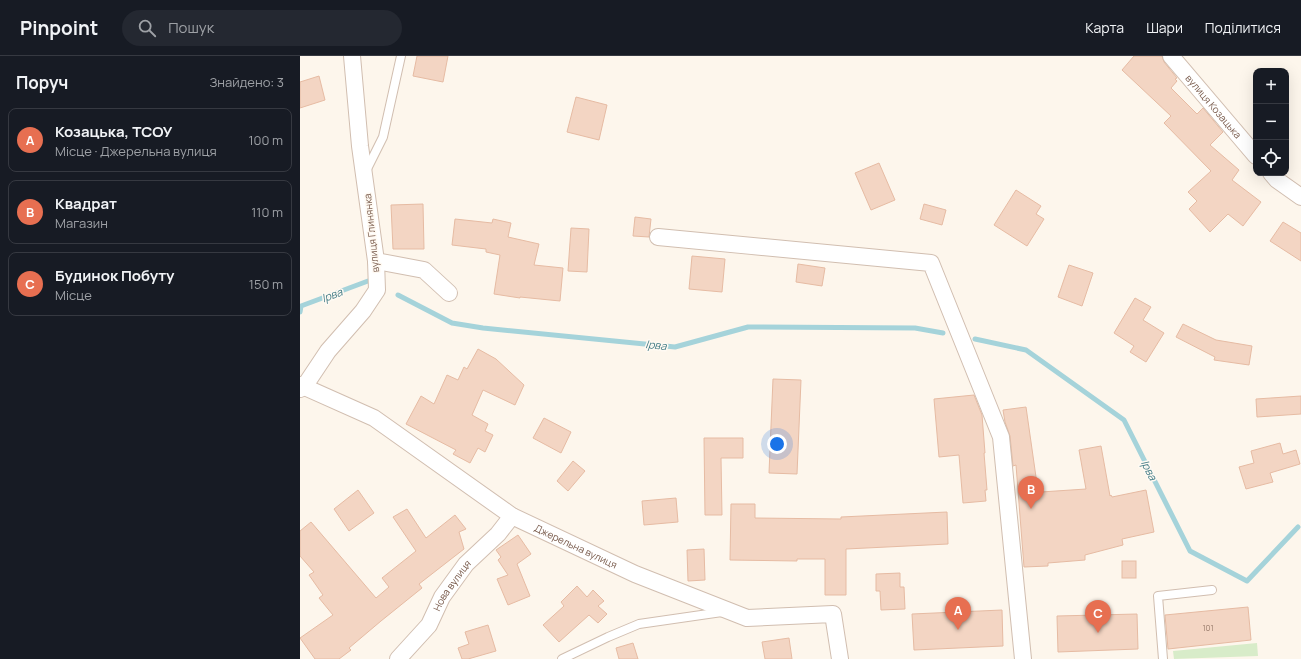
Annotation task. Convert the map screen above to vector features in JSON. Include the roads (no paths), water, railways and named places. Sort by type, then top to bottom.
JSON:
[{"type":"street","name":"вулиця Глинянка","points":[[301,387],[328,351],[363,311],[377,290],[376,261],[364,176],[352,56]]},
{"type":"street","name":"вулиця Козацька","points":[[1171,56],[1253,152]]},
{"type":"street","points":[[1273,176],[1301,197]]},
{"type":"street","points":[[658,237],[931,263],[1001,438],[1023,659]]},
{"type":"street","points":[[376,261],[424,270],[449,293]]},
{"type":"street","name":"Джерельна вулиця","points":[[301,387],[374,418],[512,516],[635,574],[747,618],[833,614],[840,659]]},
{"type":"street","name":"Нова вулиця","points":[[398,659],[429,625],[442,597],[466,564],[498,534],[512,516]]},
{"type":"lane","points":[[364,176],[383,137],[401,56]]},
{"type":"lane","points":[[1163,659],[1158,596],[1212,590]]},
{"type":"lane","points":[[566,658],[639,624],[729,611]]},
{"type":"waterway","name":"Ірва","points":[[300,312],[301,306],[368,281]]},
{"type":"waterway","name":"Ірва","points":[[398,295],[452,323],[483,328],[675,347],[748,327],[915,328],[943,333]]},
{"type":"waterway","name":"Ірва","points":[[975,339],[1026,350],[1124,420],[1190,551],[1247,581],[1298,527]]},
{"type":"place","name":"Квадрат","points":[[1031,509]]},
{"type":"place","name":"Козацька, ТСОУ","points":[[958,630]]},
{"type":"place","name":"Будинок Побуту","points":[[1098,633]]}]
